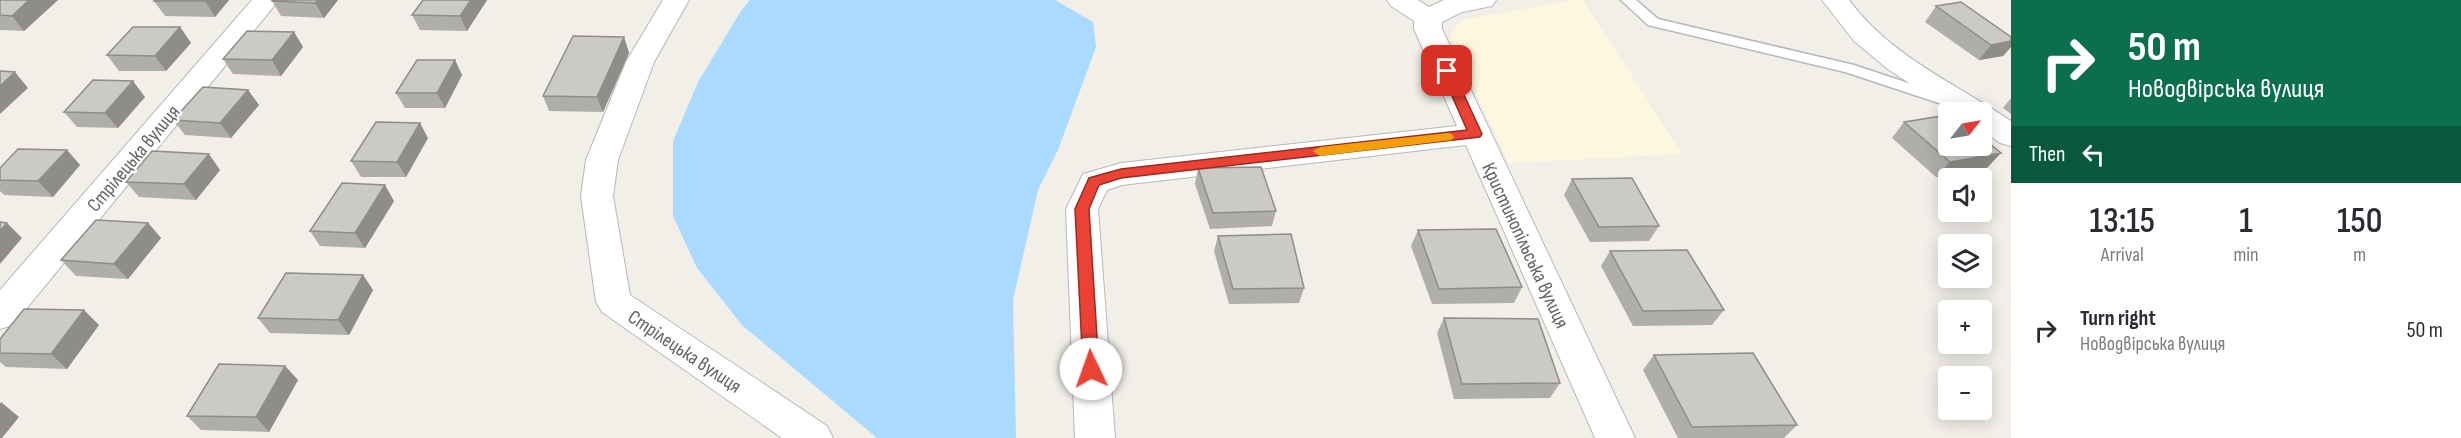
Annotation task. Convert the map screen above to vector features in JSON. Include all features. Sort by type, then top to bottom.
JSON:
[{"type":"street","name":"Стрілецька вулиця","points":[[0,315],[266,0]]},
{"type":"street","name":"Стрілецька вулиця","points":[[676,0],[640,62],[602,160],[597,195],[614,302],[813,438]]},
{"type":"street","points":[[1400,0],[1428,18],[1455,5],[1483,0]]},
{"type":"street","points":[[1835,0],[1844,13],[1886,55],[1959,102]]},
{"type":"street","name":"Кристинопільська вулиця","points":[[1428,18],[1428,29],[1615,438]]},
{"type":"street","points":[[1992,123],[2011,136]]},
{"type":"street","points":[[1095,438],[1082,209],[1094,182],[1121,174],[1475,134]]},
{"type":"lane","points":[[1628,0],[1653,22],[1849,68],[1946,102]]},
{"type":"shaded area","points":[[1583,0],[1682,154],[1509,163],[1450,36],[1462,20]]},
{"type":"water","points":[[750,0],[1055,0],[1093,22],[1096,47],[1058,150],[1038,190],[1013,300],[1016,438],[877,438],[742,325],[697,268],[673,216],[673,141],[698,82]]},
{"type":"building","points":[[0,0],[29,0],[12,16],[0,15]]},
{"type":"building","points":[[155,0],[206,0],[154,1]]},
{"type":"building","points":[[272,0],[318,0],[315,3]]},
{"type":"building","points":[[423,0],[471,0],[460,16],[412,15]]},
{"type":"building","points":[[1961,2],[2011,37],[2011,41],[1991,45],[1936,6]]},
{"type":"building","points":[[133,27],[180,27],[155,56],[107,55]]},
{"type":"building","points":[[247,31],[294,32],[272,60],[223,59]]},
{"type":"building","points":[[573,36],[624,37],[597,97],[543,96]]},
{"type":"building","points":[[417,60],[455,60],[437,93],[396,93]]},
{"type":"building","points":[[0,71],[15,72],[0,86]]},
{"type":"building","points":[[93,80],[133,81],[105,113],[64,112]]},
{"type":"building","points":[[203,87],[248,90],[220,123],[173,120]]},
{"type":"building","points":[[1938,117],[1938,152],[1904,122]]},
{"type":"building","points":[[376,122],[420,123],[397,162],[351,161]]},
{"type":"building","points":[[1992,145],[2001,153],[1992,155]]},
{"type":"building","points":[[18,149],[67,150],[38,181],[0,180],[0,168]]},
{"type":"building","points":[[152,151],[209,154],[184,184],[126,182]]},
{"type":"building","points":[[1943,156],[1984,156],[1950,162]]},
{"type":"building","points":[[1261,167],[1276,211],[1213,213],[1198,168]]},
{"type":"building","points":[[1632,178],[1659,226],[1599,227],[1572,179]]},
{"type":"building","points":[[342,183],[385,185],[355,233],[310,231]]},
{"type":"building","points":[[96,220],[148,223],[114,264],[61,260]]},
{"type":"building","points":[[0,222],[7,223],[0,231]]},
{"type":"building","points":[[1496,229],[1522,287],[1439,289],[1418,230]]},
{"type":"building","points":[[1291,234],[1304,288],[1233,289],[1218,236]]},
{"type":"building","points":[[1687,250],[1724,310],[1643,311],[1610,251]]},
{"type":"building","points":[[286,273],[363,275],[338,320],[258,318]]},
{"type":"building","points":[[24,309],[84,310],[51,354],[0,353],[0,339]]},
{"type":"building","points":[[1444,318],[1538,319],[1560,383],[1462,384]]},
{"type":"building","points":[[1753,353],[1797,425],[1692,427],[1654,355]]},
{"type":"building","points":[[219,364],[285,366],[256,417],[187,416]]},
{"type":"slow traffic","points":[[1320,151],[1448,137]]},
{"type":"route","points":[[1091,369],[1082,209],[1094,182],[1121,174],[1475,134],[1447,71]]}]
